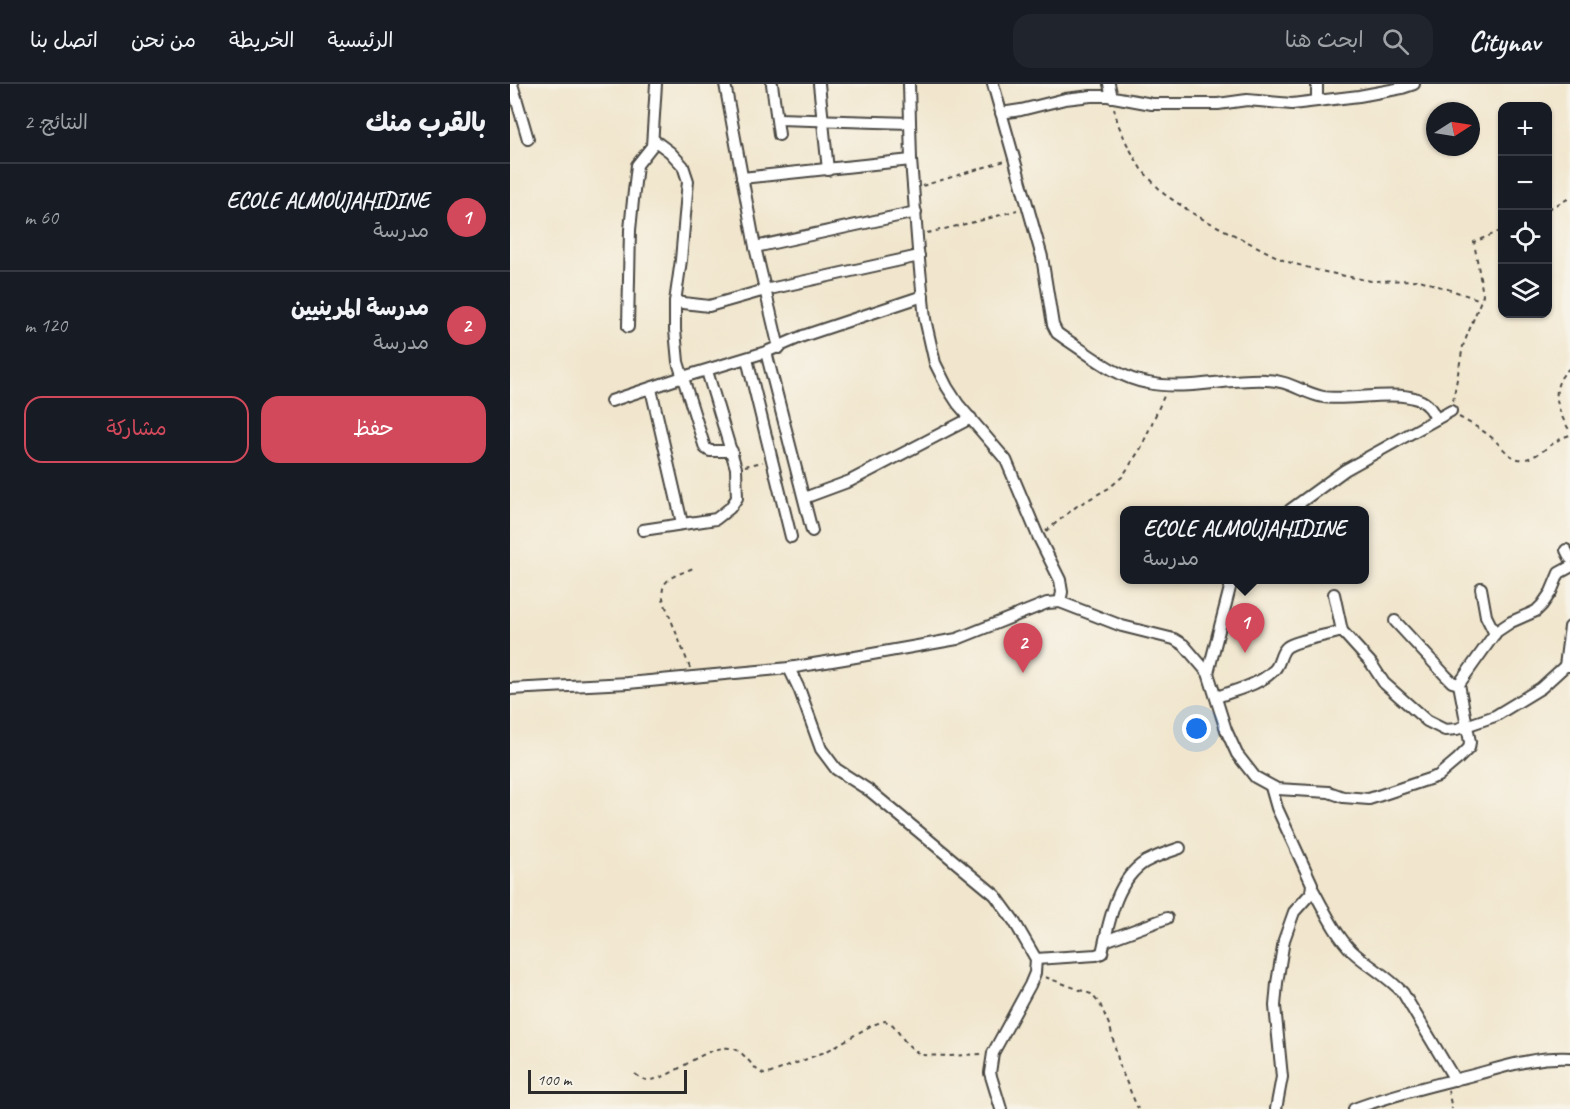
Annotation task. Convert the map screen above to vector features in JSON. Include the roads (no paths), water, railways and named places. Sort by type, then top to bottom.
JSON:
[{"type":"street","points":[[512,84],[528,139]]},
{"type":"street","points":[[628,327],[631,272],[630,230],[637,165],[651,149],[654,140],[656,84]]},
{"type":"street","points":[[725,84],[755,247],[779,348]]},
{"type":"street","points":[[772,84],[779,135]]},
{"type":"street","points":[[819,84],[828,170]]},
{"type":"street","points":[[909,84],[911,160],[919,256],[925,318],[936,363],[946,387],[1006,460],[1038,536],[1060,580],[1062,592],[1060,602]]},
{"type":"street","points":[[993,84],[1042,257],[1053,325],[1057,333],[1131,379],[1149,384],[1266,380],[1287,383],[1322,397],[1352,399],[1373,396],[1411,397],[1429,406],[1436,419]]},
{"type":"street","points":[[1109,84],[1113,97]]},
{"type":"street","points":[[1317,84],[1317,100]]},
{"type":"street","points":[[1002,113],[1065,99],[1091,96],[1113,97],[1152,104],[1218,104],[1247,100],[1292,104],[1359,96],[1414,84]]},
{"type":"street","points":[[778,119],[910,123]]},
{"type":"street","points":[[654,140],[683,166],[688,181],[675,302],[676,352],[705,448],[710,451],[732,451]]},
{"type":"street","points":[[742,178],[911,160]]},
{"type":"street","points":[[755,247],[916,212]]},
{"type":"street","points":[[675,302],[709,306],[765,290],[919,256]]},
{"type":"street","points":[[611,401],[747,359],[779,348],[803,336],[923,296]]},
{"type":"street","points":[[766,352],[813,531]]},
{"type":"street","points":[[747,359],[791,537]]},
{"type":"street","points":[[643,530],[716,519],[730,508],[738,494],[732,451],[707,371]]},
{"type":"street","points":[[651,389],[682,523]]},
{"type":"street","points":[[1296,506],[1345,470],[1451,411]]},
{"type":"street","points":[[804,498],[850,481],[971,418]]},
{"type":"street","points":[[510,689],[571,687],[789,668],[957,639],[1047,603],[1060,602],[1122,626],[1174,639],[1189,649],[1208,673],[1226,730],[1237,754],[1255,777],[1271,787],[1329,792],[1363,800],[1431,779],[1453,765],[1470,746],[1459,684],[1495,634],[1511,622],[1536,611],[1551,592],[1559,573],[1570,567]]},
{"type":"street","points":[[1208,673],[1231,584]]},
{"type":"street","points":[[1480,588],[1486,616],[1495,634]]},
{"type":"street","points":[[1334,594],[1342,632],[1371,663],[1384,683],[1427,721],[1446,730],[1467,726],[1495,716],[1541,688],[1568,666],[1570,627]]},
{"type":"street","points":[[1395,621],[1452,682],[1459,684]]},
{"type":"street","points":[[1217,697],[1256,682],[1271,673],[1276,668],[1282,651],[1292,644],[1342,632]]},
{"type":"street","points":[[789,668],[819,743],[836,769],[879,798],[995,895],[1036,958],[1035,973],[993,1053],[990,1073],[1001,1109]]},
{"type":"street","points":[[1271,787],[1277,808],[1312,888],[1336,931],[1352,951],[1393,982],[1403,993],[1451,1081]]},
{"type":"street","points":[[1036,958],[1096,956],[1102,953],[1109,921],[1120,893],[1133,872],[1145,862],[1180,848]]},
{"type":"street","points":[[1276,1109],[1282,1070],[1275,1006],[1284,940],[1294,912],[1307,899],[1312,888]]},
{"type":"street","points":[[1105,941],[1167,918]]},
{"type":"street","points":[[1354,1109],[1402,1092],[1519,1062],[1545,1057],[1570,1058]]},
{"type":"place","name":"ECOLE ALMOUJAHIDINE","points":[[1245,653]]},
{"type":"place","name":"مدرسة المرينيين","points":[[1023,673]]}]
